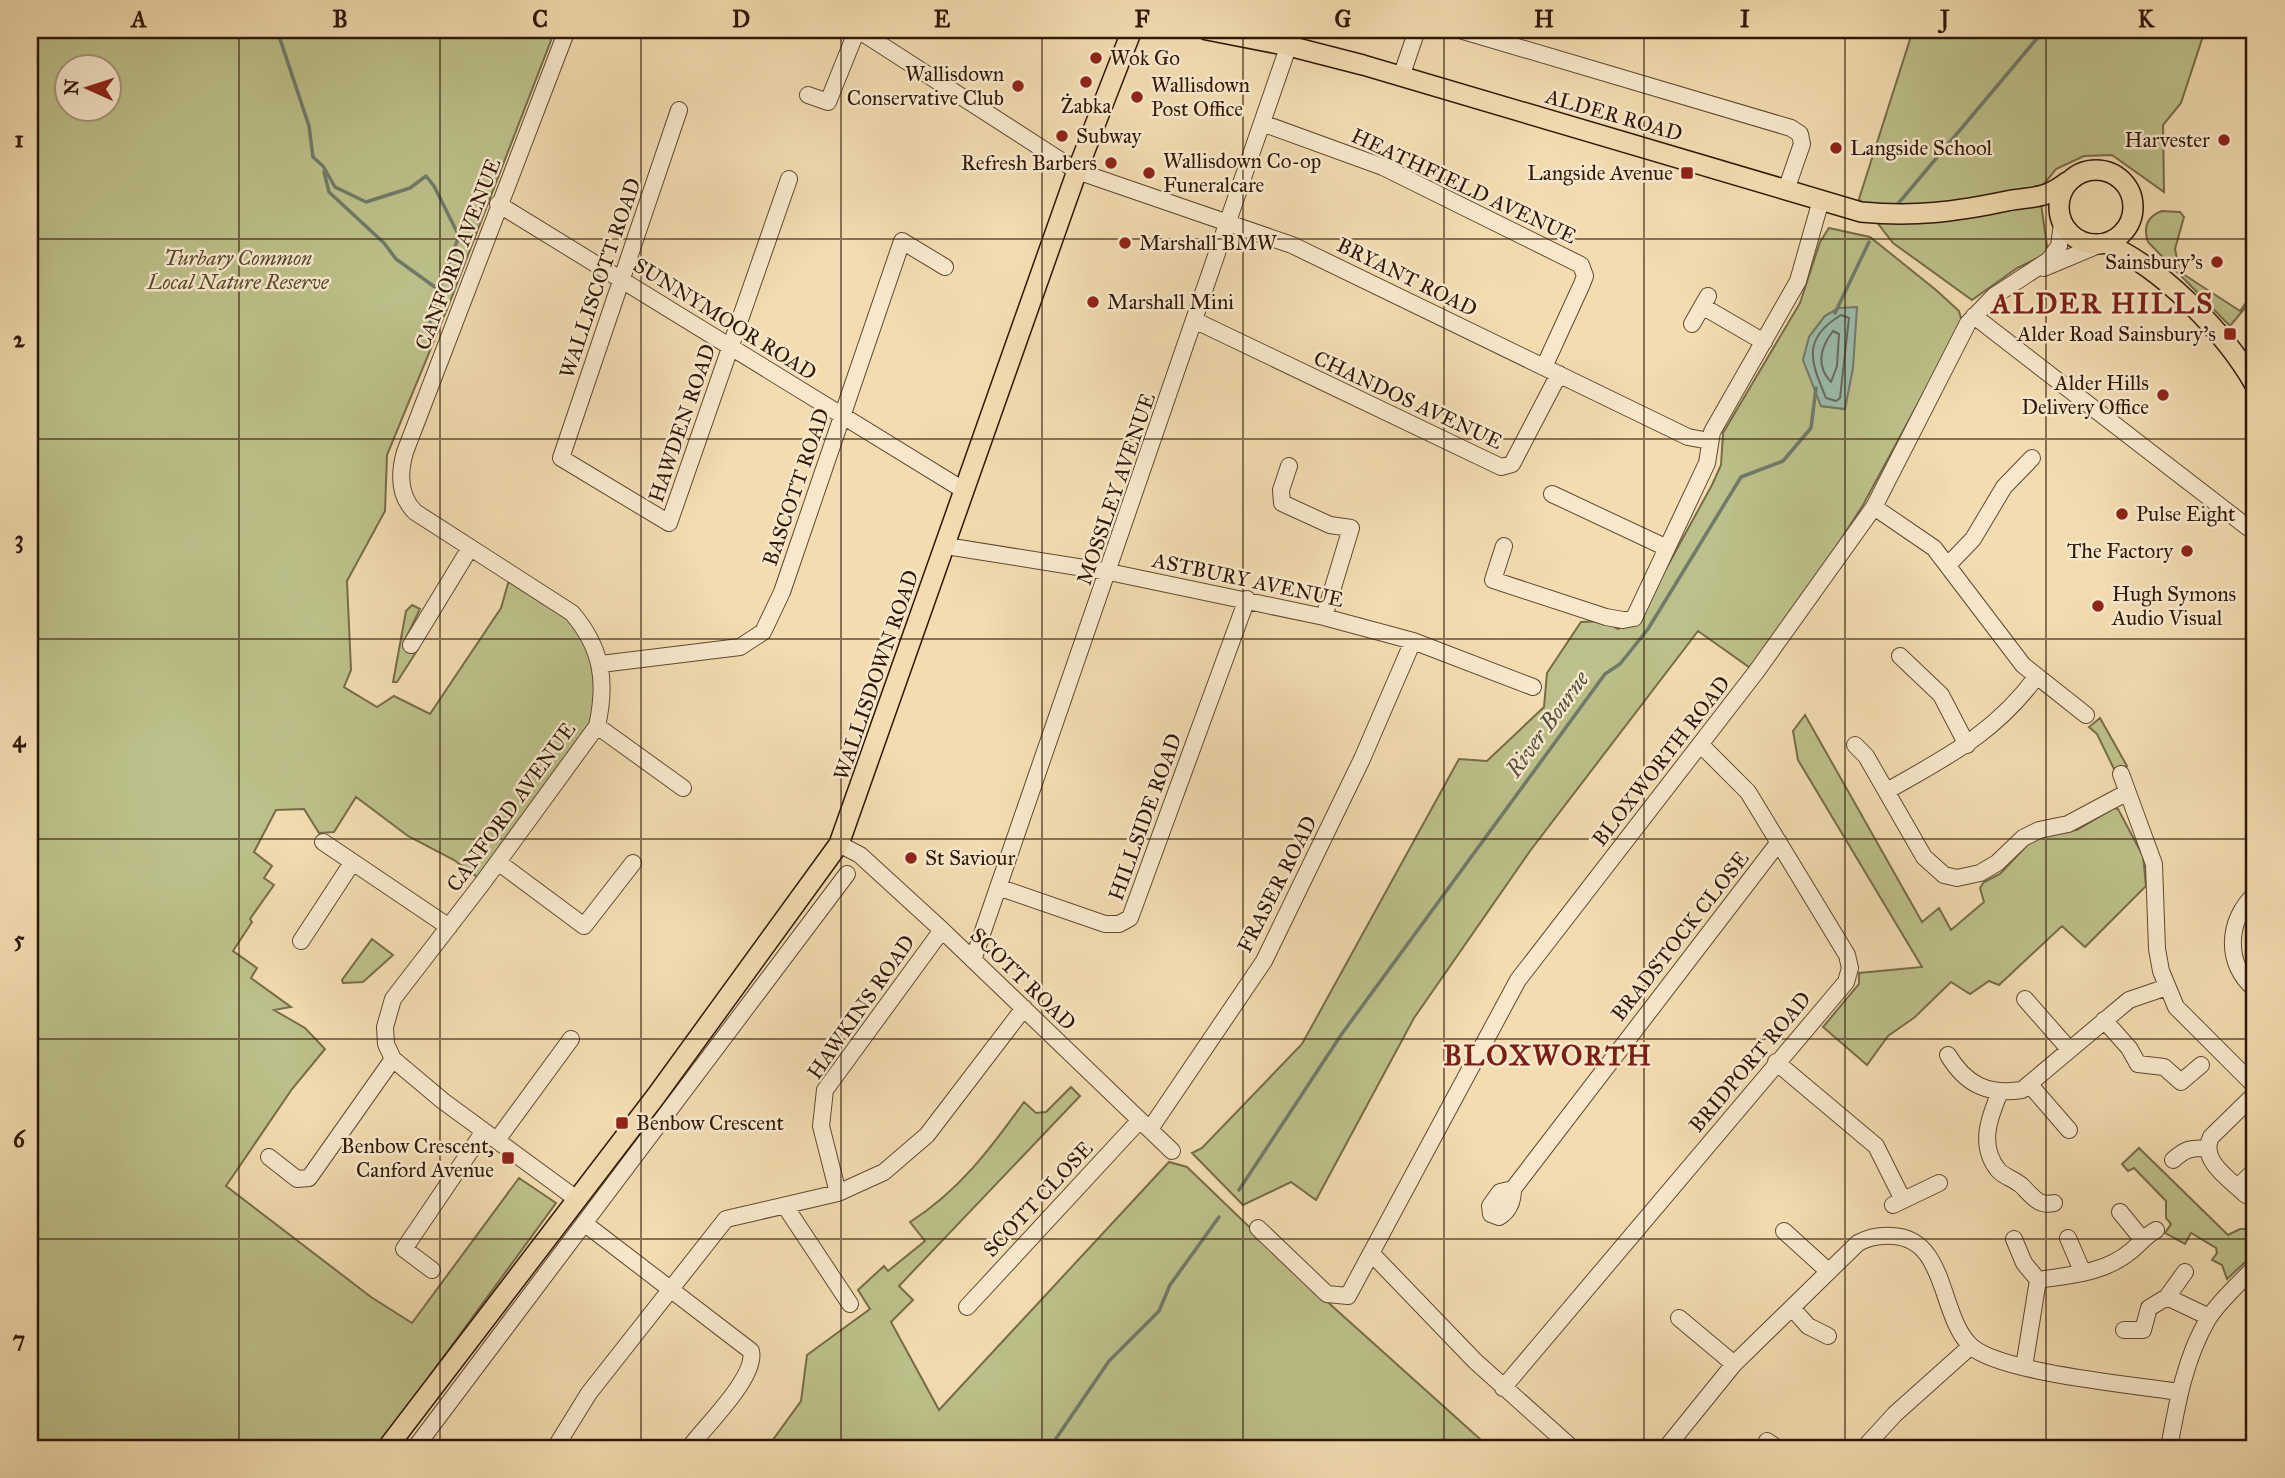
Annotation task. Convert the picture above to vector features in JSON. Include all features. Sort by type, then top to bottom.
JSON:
[{"type":"main road","name":"ALDER ROAD","points":[[1207,30],[1291,38],[1401,78],[1861,212],[1917,216],[1946,214],[2052,194],[2067,182]]},
{"type":"main road","name":"WALLISDOWN ROAD","points":[[387,1448],[546,1259],[578,1200],[839,844],[1127,34]]},
{"type":"main road","points":[[2143,265],[2132,234],[2130,192],[2117,176],[2092,169],[2078,173],[2067,182],[2059,199],[2061,221],[2078,240],[2103,243],[2143,265],[2195,310],[2226,342],[2255,385]]},
{"type":"main road","name":"ALDER ROAD","points":[[2010,200],[2039,208],[2061,221]]},
{"type":"main road","points":[[2103,243],[2120,235],[2131,219]]},
{"type":"street","name":"CANFORD AVENUE","points":[[393,1059],[385,1037],[388,1008],[597,726],[602,692],[601,664],[586,629],[572,613],[411,508],[403,492],[401,471],[405,452],[498,204],[567,30]]},
{"type":"street","points":[[808,95],[828,102],[857,30]]},
{"type":"street","name":"BRYANT ROAD","points":[[857,30],[1077,172],[1229,222],[1309,252],[1688,437],[1709,441]]},
{"type":"street","points":[[1401,78],[1416,30]]},
{"type":"street","points":[[1460,30],[1791,128],[1800,134],[1802,144],[1786,190]]},
{"type":"street","name":"MOSSLEY AVENUE","points":[[973,960],[1196,321],[1291,38]]},
{"type":"street","name":"WALLISCOTT ROAD","points":[[669,523],[561,458],[679,110]]},
{"type":"street","name":"HEATHFIELD AVENUE","points":[[1262,123],[1383,167],[1581,265],[1585,276],[1583,284],[1551,371]]},
{"type":"street","name":"HAWDEN ROAD","points":[[669,523],[789,179]]},
{"type":"street","points":[[1504,546],[1493,580],[1623,621],[1634,618],[1707,463],[1709,441],[1798,281],[1821,200]]},
{"type":"street","name":"SUNNYMOOR ROAD","points":[[498,204],[965,491]]},
{"type":"street","name":"BLOXWORTH ROAD","points":[[1258,1228],[1327,1294],[1348,1296],[1373,1255],[1518,980],[1701,745],[1874,507],[1974,316],[1994,296],[2032,272],[2055,253],[2061,221]]},
{"type":"street","name":"BASCOTT ROAD","points":[[601,664],[740,647],[763,632],[778,601],[902,241],[945,267]]},
{"type":"street","name":"BLOXWORTH ROAD","points":[[2032,272],[2103,243]]},
{"type":"street","points":[[1692,324],[1705,301],[1763,342]]},
{"type":"street","points":[[1974,316],[2255,533]]},
{"type":"street","name":"CHANDOS AVENUE","points":[[1196,321],[1501,467],[1512,464],[1551,371]]},
{"type":"street","points":[[1948,564],[1973,540],[2004,487],[2032,458]]},
{"type":"street","points":[[1289,466],[1280,499],[1297,511],[1330,525],[1351,528],[1324,617]]},
{"type":"street","points":[[1552,494],[1667,548]]},
{"type":"street","points":[[1874,507],[1934,548],[2023,665],[2086,715]]},
{"type":"street","name":"ASTBURY AVENUE","points":[[946,546],[1109,572],[1247,598],[1413,641],[1533,687]]},
{"type":"street","points":[[411,645],[470,548]]},
{"type":"street","name":"HILLSIDE ROAD","points":[[998,887],[1105,924],[1119,924],[1130,918],[1247,598]]},
{"type":"street","name":"FRASER ROAD","points":[[1145,1124],[1264,961],[1362,759],[1413,641]]},
{"type":"street","points":[[1900,656],[1941,695],[1967,745]]},
{"type":"street","points":[[1887,791],[1967,745],[2013,708],[2037,676]]},
{"type":"street","points":[[597,726],[682,788]]},
{"type":"street","name":"BRIDPORT ROAD","points":[[1503,1388],[1846,982],[1850,968],[1847,955],[1779,842],[1748,792],[1701,745]]},
{"type":"street","points":[[1855,745],[1867,756],[1924,857],[1944,875],[1957,878],[1980,873],[1997,863],[2023,838],[2039,830],[2068,824],[2126,793]]},
{"type":"street","points":[[2121,774],[2154,864],[2157,949],[2167,987],[2176,1007],[2255,1086]]},
{"type":"street","points":[[323,842],[449,927]]},
{"type":"street","name":"BRADSTOCK CLOSE","points":[[1513,1189],[1779,842]]},
{"type":"street","name":"SCOTT ROAD","points":[[839,844],[860,855],[942,930],[1172,1151]]},
{"type":"street","points":[[498,862],[584,926],[633,863]]},
{"type":"street","points":[[301,940],[352,863]]},
{"type":"street","name":"WALLISDOWN ROAD","points":[[415,1448],[546,1259],[584,1223],[847,874]]},
{"type":"street","points":[[2255,894],[2240,912],[2233,940],[2236,966],[2255,989]]},
{"type":"street","name":"HAWKINS ROAD","points":[[838,1193],[821,1126],[825,1090],[942,930]]},
{"type":"street","points":[[1948,1055],[1965,1078],[1977,1086],[2000,1092],[2022,1090],[2068,1048],[2129,1000],[2167,987]]},
{"type":"street","points":[[2025,999],[2068,1048]]},
{"type":"street","points":[[555,1448],[589,1393],[726,1219],[838,1193],[884,1172],[927,1135],[1024,1008]]},
{"type":"street","points":[[2104,1020],[2129,1048],[2138,1064],[2164,1067],[2181,1082],[2201,1065]]},
{"type":"street","points":[[432,1270],[404,1249],[490,1136],[571,1039]]},
{"type":"street","points":[[269,1157],[297,1179],[309,1178],[393,1059],[490,1136],[578,1200]]},
{"type":"street","points":[[1776,1062],[1876,1146],[1898,1202],[1939,1183]]},
{"type":"street","points":[[2030,1085],[2068,1130]]},
{"type":"street","points":[[2000,1092],[1987,1129],[1990,1153],[2000,1171],[2019,1183],[2035,1199],[2043,1204],[2054,1203]]},
{"type":"street","points":[[2255,1094],[2211,1137],[2208,1149],[2210,1160],[2242,1191],[2255,1170]]},
{"type":"street","name":"SCOTT CLOSE","points":[[967,1307],[1145,1124]]},
{"type":"street","points":[[2174,1160],[2183,1151],[2193,1147],[2208,1149]]},
{"type":"street","points":[[785,1206],[850,1304]]},
{"type":"street","points":[[2120,1212],[2141,1239]]},
{"type":"street","points":[[584,1223],[745,1344],[753,1360],[746,1377],[689,1448]]},
{"type":"street","points":[[1783,1230],[1828,1271]]},
{"type":"street","points":[[2038,1280],[2083,1273],[2113,1262],[2133,1250],[2141,1239],[2156,1230]]},
{"type":"street","points":[[1666,1448],[1734,1364],[1828,1271],[1864,1240],[1889,1235],[1912,1241],[1922,1248],[1932,1263],[1959,1331],[1971,1346],[1997,1360],[2024,1367],[2179,1392]]},
{"type":"street","points":[[2068,1238],[2083,1273]]},
{"type":"street","points":[[2014,1239],[2024,1263],[2038,1280],[2024,1367]]},
{"type":"street","points":[[1373,1255],[1503,1388],[1572,1448]]},
{"type":"street","points":[[2169,1448],[2179,1392],[2209,1317],[2255,1266]]},
{"type":"street","points":[[2124,1330],[2143,1330],[2149,1308],[2167,1297],[2185,1272]]},
{"type":"street","points":[[2167,1297],[2209,1317]]},
{"type":"street","points":[[1792,1308],[1808,1326],[1828,1336]]},
{"type":"street","points":[[1680,1317],[1734,1364]]},
{"type":"street","points":[[1864,1448],[1895,1414],[1971,1346]]},
{"type":"green space","name":"Turbary Common Local Nature Reserve","points":[[30,30],[555,30],[448,307],[387,455],[385,511],[347,581],[351,670],[344,687],[377,707],[394,696],[430,714],[501,608],[509,580],[549,601],[583,632],[596,683],[592,721],[480,879],[454,860],[408,836],[356,797],[334,832],[319,833],[304,809],[276,810],[254,852],[272,866],[264,878],[274,885],[250,919],[252,922],[233,951],[257,968],[251,978],[291,1007],[274,1010],[305,1028],[325,1049],[292,1089],[226,1186],[371,1297],[412,1323],[519,1178],[556,1203],[377,1448],[30,1448]]},
{"type":"green space","points":[[1913,30],[2205,30],[2181,103],[2163,125],[2164,192],[2112,155],[2084,156],[2056,169],[2039,190],[2048,253],[2017,268],[1972,300],[1893,243],[1859,199]]},
{"type":"green space","points":[[2162,211],[2180,212],[2184,217],[2175,249],[2180,272],[2240,311],[2255,290],[2255,296],[2230,326],[2148,242],[2148,223]]},
{"type":"green space","points":[[1829,228],[1870,237],[1959,311],[1962,322],[1863,505],[1756,672],[1698,631],[1530,851],[1414,1018],[1316,1200],[1291,1182],[1243,1205],[1192,1153],[1202,1148],[1302,1044],[1459,759],[1487,761],[1544,707],[1547,673],[1581,622],[1604,621],[1618,629],[1639,618],[1712,485],[1721,465],[1723,433],[1800,303],[1820,242]],"holes":[[[1839,308],[1845,409],[1821,406],[1809,337],[1825,316]]]},
{"type":"green space","points":[[412,605],[420,609],[405,640],[418,649],[397,682],[393,682],[406,611]]},
{"type":"green space","points":[[1805,715],[1922,922],[1939,908],[1951,930],[1984,902],[1980,888],[1984,882],[2000,874],[2030,842],[2052,833],[2077,830],[2114,808],[2118,809],[2143,856],[2146,886],[2085,947],[2062,926],[1999,985],[1989,981],[1970,994],[1951,982],[1915,1017],[1888,1036],[1867,1065],[1823,1027],[1859,984],[1859,973],[1922,967],[1798,760],[1793,731]]},
{"type":"green space","points":[[2100,718],[2127,766],[2115,771],[2097,734],[2089,727]]},
{"type":"green space","points":[[372,939],[393,955],[363,982],[343,983],[342,980]]},
{"type":"green space","points":[[1071,1087],[1080,1096],[899,1286],[913,1300],[891,1322],[939,1410],[1169,1162],[1187,1167],[1322,1297],[1490,1448],[767,1448],[801,1401],[807,1355],[870,1309],[858,1290],[884,1266],[888,1271],[925,1241],[910,1222],[959,1183],[1024,1102],[1036,1113],[1046,1112]]},
{"type":"green space","points":[[2139,1148],[2228,1235],[2240,1229],[2252,1229],[2255,1253],[2227,1279],[2222,1265],[2212,1260],[2217,1253],[2216,1248],[2191,1233],[2185,1244],[2165,1233],[2171,1224],[2166,1218],[2166,1201],[2134,1168],[2128,1171],[2122,1164]]},
{"type":"water","points":[[1857,307],[1853,368],[1845,409],[1821,406],[1803,360],[1809,337],[1825,316],[1839,308]]},
{"type":"waterway","points":[[277,30],[309,126],[313,157],[323,166],[335,187],[366,202],[410,188],[426,176],[434,186],[459,236],[439,290],[428,331]]},
{"type":"waterway","name":"River Bourne","points":[[1897,205],[2044,30]]},
{"type":"waterway","points":[[324,172],[329,192],[384,243],[396,259],[439,290]]},
{"type":"waterway","name":"River Bourne","points":[[1835,313],[1869,242]]},
{"type":"waterway","name":"River Bourne","points":[[1239,1190],[1341,1035],[1605,674],[1620,664],[1648,629],[1741,477],[1783,461],[1811,428],[1816,388]]},
{"type":"waterway","name":"River Bourne","points":[[1046,1448],[1055,1440],[1109,1361],[1159,1311],[1170,1285],[1219,1217]]},
{"type":"place","name":"Wok Go","points":[[1096,58]]},
{"type":"place","name":"Żabka","points":[[1086,82]]},
{"type":"place","name":"Wallisdown Conservative Club","points":[[1018,86]]},
{"type":"place","name":"Wallisdown Post Office","points":[[1137,97]]},
{"type":"place","name":"Subway","points":[[1062,136]]},
{"type":"place","name":"Harvester","points":[[2224,140]]},
{"type":"place","name":"Langside School","points":[[1836,148]]},
{"type":"place","name":"Refresh Barbers","points":[[1111,163]]},
{"type":"place","name":"Wallisdown Co-op Funeralcare","points":[[1149,173]]},
{"type":"place","name":"Langside Avenue","points":[[1687,173]]},
{"type":"place","name":"Marshall BMW","points":[[1125,243]]},
{"type":"place","name":"Sainsbury's","points":[[2217,262]]},
{"type":"place","name":"Marshall Mini","points":[[1093,302]]},
{"type":"place","name":"Alder Road Sainsbury's","points":[[2230,334]]},
{"type":"place","name":"Alder Hills Delivery Office","points":[[2163,395]]},
{"type":"place","name":"Pulse Eight","points":[[2122,514]]},
{"type":"place","name":"The Factory","points":[[2187,551]]},
{"type":"place","name":"Hugh Symons Audio Visual","points":[[2098,606]]},
{"type":"place","name":"St Saviour","points":[[911,858]]},
{"type":"place","name":"Benbow Crescent","points":[[622,1123]]},
{"type":"place","name":"Benbow Crescent, Canford Avenue","points":[[508,1158]]},
{"type":"district","name":"ALDER HILLS","points":[[2103,303]]},
{"type":"district","name":"BLOXWORTH","points":[[1548,1055]]}]
